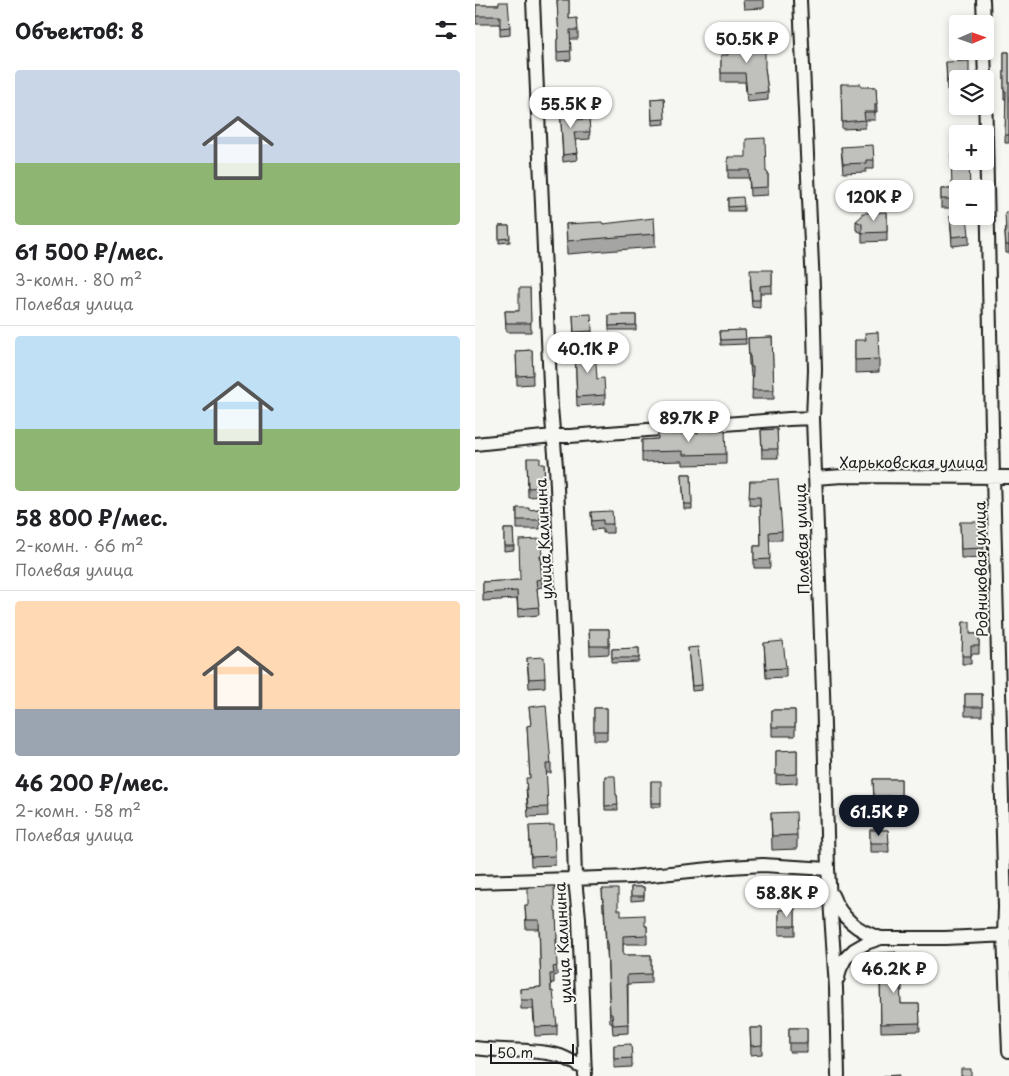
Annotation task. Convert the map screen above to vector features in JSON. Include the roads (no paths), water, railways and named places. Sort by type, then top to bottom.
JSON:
[{"type":"street","name":"улица Калинина","points":[[533,0],[551,407],[573,803],[575,879],[579,918],[585,1072]]},
{"type":"street","name":"Полевая улица","points":[[800,0],[813,287],[815,370],[813,418],[823,672],[828,868],[836,988],[838,1076]]},
{"type":"street","points":[[983,0],[984,15]]},
{"type":"street","name":"Родниковая улица","points":[[986,115],[993,477],[1009,1050]]},
{"type":"street","points":[[475,444],[553,436],[813,418]]},
{"type":"street","name":"Харьковская улица","points":[[815,478],[843,476],[1009,477]]},
{"type":"street","points":[[475,882],[631,877],[763,865],[828,868]]},
{"type":"street","points":[[829,889],[837,906],[847,919],[859,929],[881,938],[945,938],[1006,935]]},
{"type":"street","points":[[836,988],[840,969],[845,959],[854,950],[866,943],[881,938]]},
{"type":"street","points":[[475,1048],[543,1052],[559,1055],[585,1072]]}]
